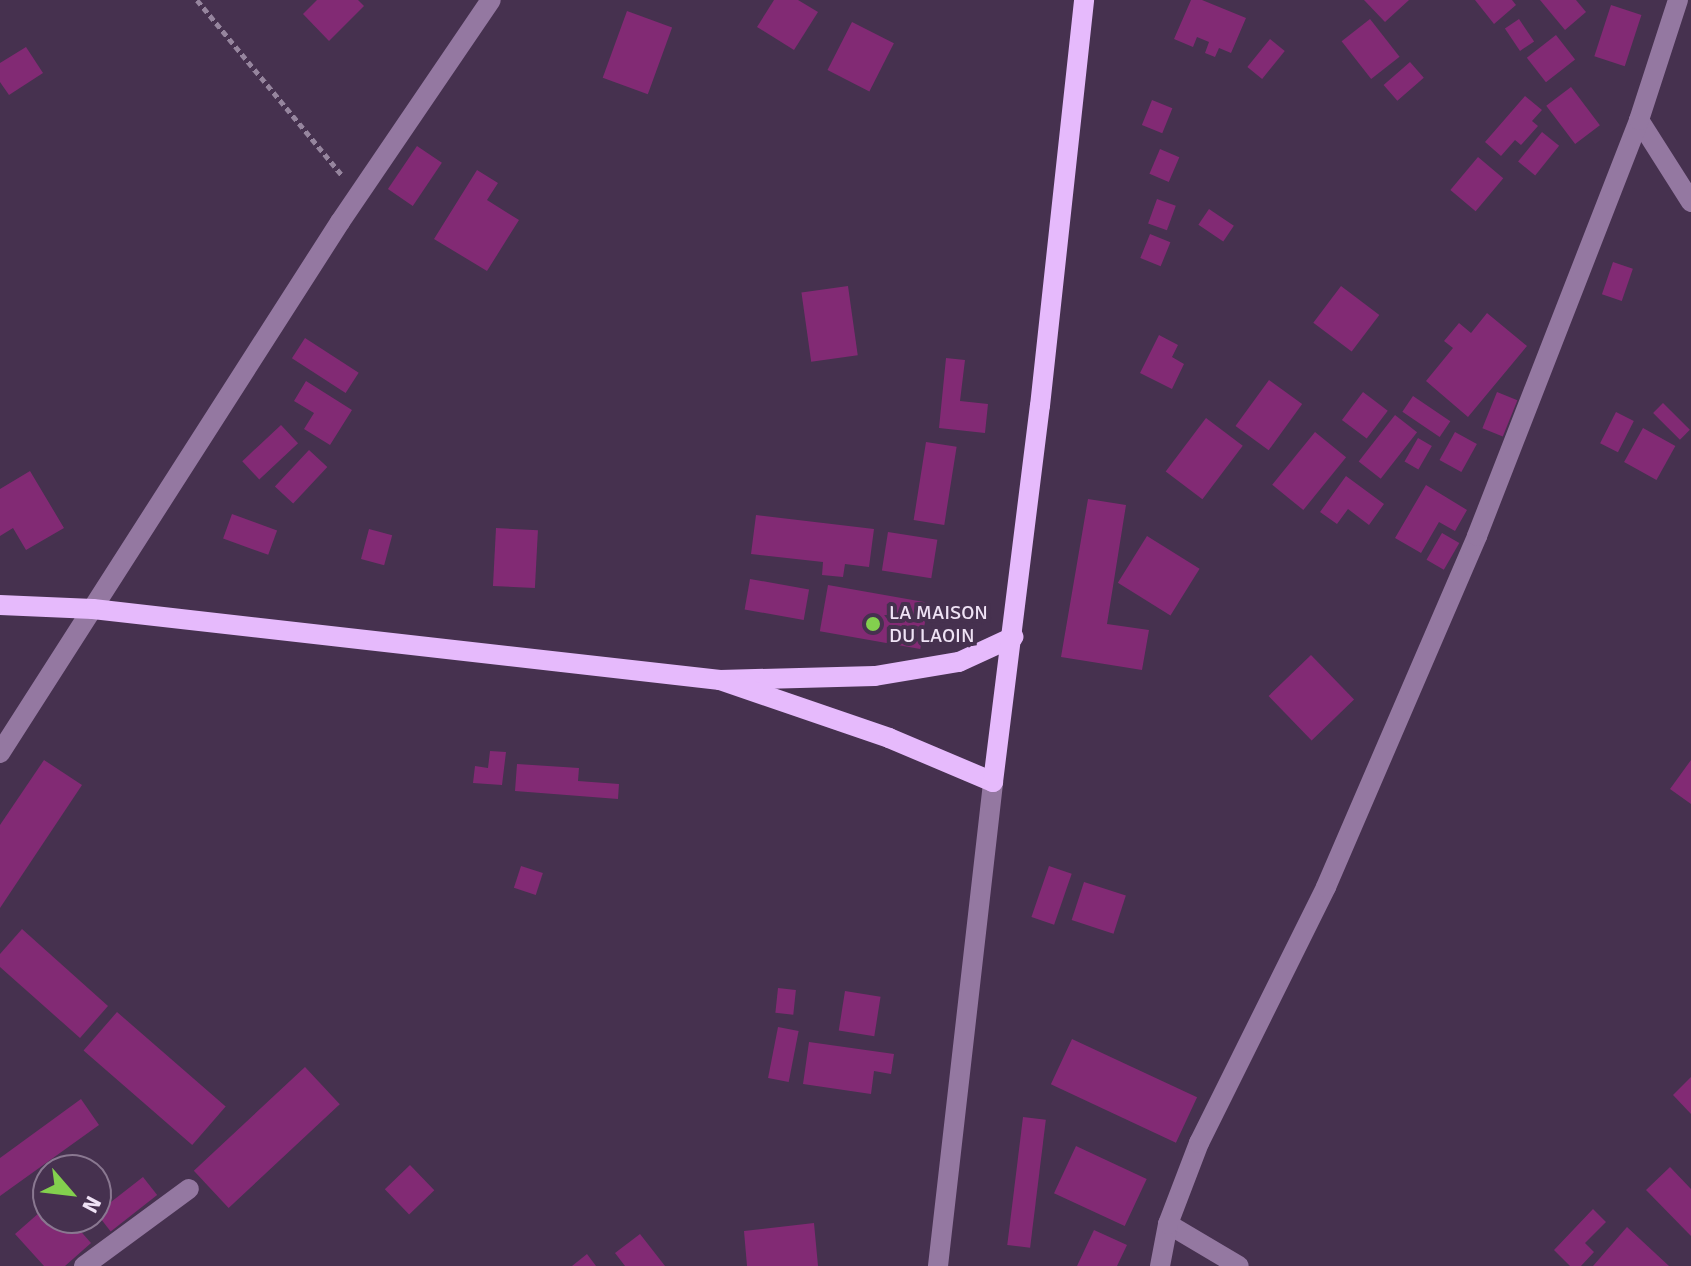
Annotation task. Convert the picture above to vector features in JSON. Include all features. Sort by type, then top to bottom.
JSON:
[{"type":"main road","points":[[720,680],[889,738],[993,782],[1013,637],[1084,0]]},
{"type":"main road","points":[[0,605],[93,609],[720,680],[875,676],[959,662],[1013,637]]},
{"type":"street","points":[[0,753],[358,194],[491,0]]},
{"type":"street","points":[[1160,1266],[1168,1224],[1199,1143],[1326,887],[1477,536],[1639,120],[1678,0]]},
{"type":"street","points":[[1639,120],[1691,202]]},
{"type":"street","points":[[938,1266],[993,782]]},
{"type":"street","points":[[84,1266],[189,1189]]},
{"type":"street","points":[[1168,1224],[1239,1266]]},
{"type":"path","points":[[197,0],[358,194]]},
{"type":"building","points":[[317,0],[358,0],[364,6],[329,41],[303,14]]},
{"type":"building","points":[[774,0],[798,0],[818,12],[794,50],[757,27]]},
{"type":"building","points":[[1191,0],[1202,0],[1246,18],[1231,53],[1219,48],[1215,57],[1205,53],[1209,42],[1197,37],[1193,47],[1174,39]]},
{"type":"building","points":[[1364,0],[1409,0],[1385,22]]},
{"type":"building","points":[[1475,0],[1512,0],[1516,5],[1494,24]]},
{"type":"building","points":[[1540,0],[1576,0],[1586,12],[1565,30]]},
{"type":"building","points":[[1611,5],[1641,15],[1625,66],[1594,56]]},
{"type":"building","points":[[627,11],[672,27],[648,94],[603,78]]},
{"type":"building","points":[[1370,19],[1400,57],[1371,79],[1342,41]]},
{"type":"building","points":[[1519,19],[1534,41],[1520,51],[1505,29]]},
{"type":"building","points":[[852,22],[894,43],[869,91],[827,70]]},
{"type":"building","points":[[1556,35],[1575,59],[1546,82],[1527,58]]},
{"type":"building","points":[[1270,39],[1285,51],[1262,79],[1247,67]]},
{"type":"building","points":[[26,47],[43,73],[9,95],[0,82],[0,63]]},
{"type":"building","points":[[1410,62],[1424,78],[1397,101],[1384,85]]},
{"type":"building","points":[[1571,87],[1600,125],[1575,144],[1546,106]]},
{"type":"building","points":[[1525,96],[1542,110],[1532,121],[1538,126],[1521,145],[1515,140],[1501,156],[1485,142]]},
{"type":"building","points":[[1152,100],[1172,108],[1162,133],[1142,125]]},
{"type":"building","points":[[1542,132],[1559,146],[1535,175],[1518,162]]},
{"type":"building","points":[[417,146],[442,163],[413,206],[388,189]]},
{"type":"building","points":[[1160,149],[1179,157],[1169,182],[1149,174]]},
{"type":"building","points":[[1478,157],[1503,178],[1476,211],[1450,190]]},
{"type":"building","points":[[477,170],[498,183],[487,200],[519,220],[487,271],[434,239]]},
{"type":"building","points":[[1157,199],[1176,206],[1167,230],[1148,223]]},
{"type":"building","points":[[1209,209],[1234,226],[1223,242],[1198,225]]},
{"type":"building","points":[[1150,234],[1170,242],[1161,266],[1140,258]]},
{"type":"building","points":[[1613,262],[1633,269],[1622,301],[1602,294]]},
{"type":"building","points":[[848,286],[858,355],[811,362],[801,293]]},
{"type":"building","points":[[1341,286],[1379,315],[1352,352],[1313,323]]},
{"type":"building","points":[[1487,313],[1527,346],[1468,417],[1426,381],[1453,348],[1444,341],[1459,323],[1471,333]]},
{"type":"building","points":[[1159,335],[1178,345],[1172,357],[1184,364],[1172,389],[1140,373]]},
{"type":"building","points":[[305,338],[359,373],[346,393],[292,358]]},
{"type":"building","points":[[946,358],[965,360],[960,401],[988,404],[985,433],[939,428]]},
{"type":"building","points":[[1269,380],[1302,404],[1269,450],[1235,426]]},
{"type":"building","points":[[306,381],[352,410],[330,445],[304,429],[314,413],[294,401]]},
{"type":"building","points":[[1363,392],[1388,411],[1367,439],[1342,420]]},
{"type":"building","points":[[1497,392],[1517,400],[1503,436],[1482,428]]},
{"type":"building","points":[[1413,396],[1450,421],[1440,437],[1402,412]]},
{"type":"building","points":[[1663,403],[1690,430],[1680,440],[1653,413]]},
{"type":"building","points":[[1616,412],[1634,421],[1618,452],[1600,443]]},
{"type":"building","points":[[1395,415],[1417,432],[1381,479],[1359,461]]},
{"type":"building","points":[[1206,418],[1243,446],[1202,499],[1166,472]]},
{"type":"building","points":[[281,425],[298,443],[259,479],[242,461]]},
{"type":"building","points":[[1643,428],[1675,446],[1656,480],[1624,462]]},
{"type":"building","points":[[1315,432],[1346,457],[1303,510],[1272,485]]},
{"type":"building","points":[[1455,432],[1477,444],[1461,472],[1439,460]]},
{"type":"building","points":[[1418,438],[1432,446],[1418,469],[1404,461]]},
{"type":"building","points":[[926,442],[957,447],[944,525],[914,520]]},
{"type":"building","points":[[309,450],[327,467],[293,504],[275,487]]},
{"type":"building","points":[[30,471],[64,528],[26,550],[13,528],[0,536],[0,489]]},
{"type":"building","points":[[1346,476],[1384,504],[1369,525],[1348,509],[1337,524],[1320,512]]},
{"type":"building","points":[[1426,485],[1467,510],[1455,531],[1439,522],[1421,553],[1395,538]]},
{"type":"building","points":[[1088,499],[1126,505],[1107,624],[1149,630],[1142,670],[1061,657]]},
{"type":"building","points":[[232,514],[277,530],[268,555],[223,538]]},
{"type":"building","points":[[756,515],[874,529],[869,567],[845,564],[843,577],[822,575],[823,562],[751,554]]},
{"type":"building","points":[[496,528],[538,530],[535,588],[493,586]]},
{"type":"building","points":[[369,529],[392,535],[384,565],[361,559]]},
{"type":"building","points":[[888,532],[937,540],[931,578],[882,571]]},
{"type":"building","points":[[1442,533],[1459,543],[1444,570],[1426,560]]},
{"type":"building","points":[[1147,536],[1200,569],[1170,615],[1118,583]]},
{"type":"building","points":[[750,579],[809,589],[804,620],[745,610]]},
{"type":"building","points":[[828,585],[928,603],[920,649],[820,631]]},
{"type":"building","points":[[1311,655],[1354,700],[1312,741],[1269,696]]},
{"type":"building","points":[[490,751],[506,752],[502,785],[473,783],[475,766],[488,768]]},
{"type":"building","points":[[44,760],[82,785],[0,908],[0,825]]},
{"type":"building","points":[[1691,760],[1691,804],[1670,789]]},
{"type":"building","points":[[517,764],[579,768],[578,781],[619,784],[618,799],[515,791]]},
{"type":"building","points":[[521,866],[543,873],[536,895],[514,888]]},
{"type":"building","points":[[1049,866],[1072,874],[1054,925],[1031,917]]},
{"type":"building","points":[[1084,882],[1126,896],[1113,934],[1072,920]]},
{"type":"building","points":[[22,929],[108,1006],[80,1038],[0,967],[0,954]]},
{"type":"building","points":[[778,988],[796,990],[793,1015],[775,1013]]},
{"type":"building","points":[[845,991],[881,997],[874,1036],[839,1031]]},
{"type":"building","points":[[117,1012],[226,1106],[192,1145],[84,1050]]},
{"type":"building","points":[[778,1027],[799,1031],[789,1082],[768,1078]]},
{"type":"building","points":[[1072,1039],[1197,1097],[1176,1143],[1051,1084]]},
{"type":"building","points":[[809,1042],[894,1054],[891,1074],[874,1071],[871,1094],[803,1084]]},
{"type":"building","points":[[305,1067],[340,1104],[229,1208],[194,1171]]},
{"type":"building","points":[[1691,1077],[1691,1114],[1673,1095]]},
{"type":"building","points":[[81,1099],[99,1125],[59,1154],[32,1154],[32,1173],[0,1196],[0,1158]]},
{"type":"building","points":[[1023,1117],[1046,1120],[1030,1248],[1007,1245]]},
{"type":"building","points":[[1076,1146],[1147,1179],[1125,1226],[1054,1193]]},
{"type":"building","points":[[410,1165],[434,1190],[409,1214],[385,1189]]},
{"type":"building","points":[[1670,1167],[1691,1189],[1691,1236],[1646,1190]]},
{"type":"building","points":[[143,1177],[157,1195],[112,1230],[112,1201]]},
{"type":"building","points":[[1593,1209],[1606,1222],[1585,1243],[1594,1252],[1581,1266],[1570,1266],[1554,1250]]},
{"type":"building","points":[[32,1219],[32,1234],[83,1234],[91,1243],[65,1266],[44,1266],[15,1234]]},
{"type":"building","points":[[814,1223],[818,1266],[747,1266],[744,1231]]},
{"type":"building","points":[[1627,1227],[1669,1266],[1593,1266]]},
{"type":"building","points":[[1094,1230],[1127,1245],[1117,1266],[1077,1266]]},
{"type":"building","points":[[640,1234],[665,1266],[625,1266],[615,1253]]},
{"type":"building","points":[[587,1254],[596,1266],[572,1266]]},
{"type":"place","name":"LA MAISON DU LAOIN","points":[[873,624]]}]
